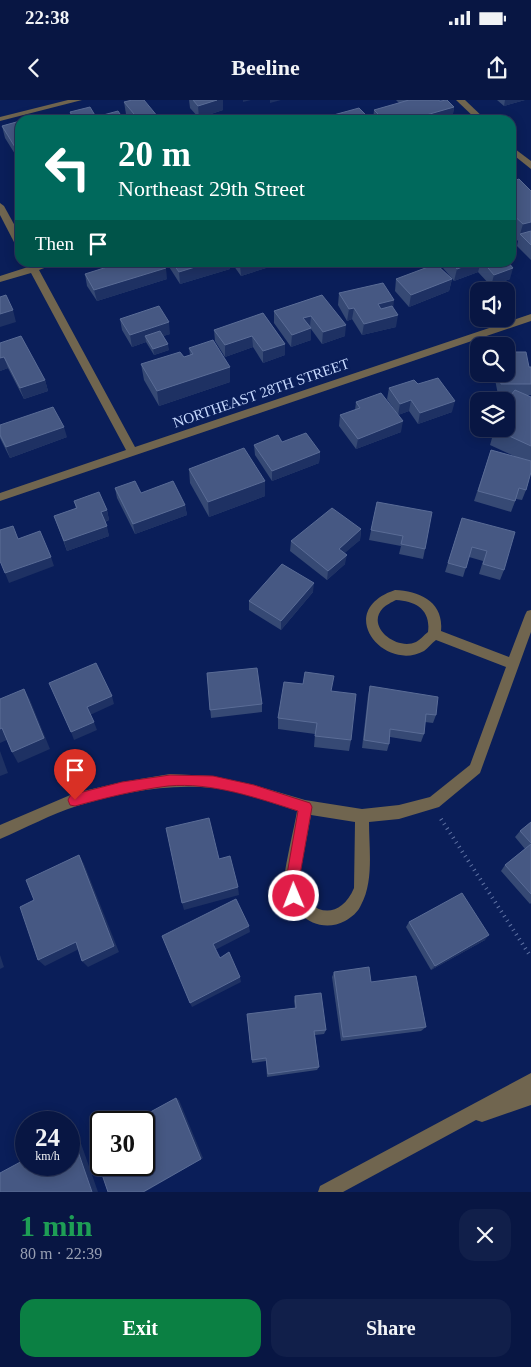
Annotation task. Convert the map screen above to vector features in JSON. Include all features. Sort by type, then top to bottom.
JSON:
[{"type":"street","points":[[16,115],[78,100]]},
{"type":"street","points":[[460,100],[476,115]]},
{"type":"street","points":[[0,119],[15,115]]},
{"type":"street","points":[[516,152],[531,166]]},
{"type":"street","points":[[0,206],[15,234]]},
{"type":"street","points":[[0,279],[30,267]]},
{"type":"street","points":[[33,267],[132,452]]},
{"type":"street","name":"NORTHEAST 28TH STREET","points":[[0,497],[531,317]]},
{"type":"street","points":[[395,596],[415,598],[430,609],[435,617],[434,634],[422,647],[412,650],[392,648],[376,636],[371,619],[373,611],[386,598],[395,596]]},
{"type":"street","points":[[0,832],[75,800],[122,788],[170,780],[213,782],[254,791],[305,807],[362,816],[399,812],[434,802],[474,769],[531,616]]},
{"type":"street","points":[[434,634],[513,664]]},
{"type":"street","points":[[305,807],[291,886],[300,906],[319,918],[331,919],[342,915],[352,908],[358,899],[361,888],[362,816]]},
{"type":"street","points":[[326,1192],[531,1081]]},
{"type":"street","points":[[444,1127],[531,1097]]},
{"type":"path","points":[[441,819],[531,957]]},
{"type":"building","points":[[144,100],[156,115],[135,115],[124,102]]},
{"type":"building","points":[[193,100],[217,100],[198,106]]},
{"type":"building","points":[[409,100],[447,100],[454,107],[426,115],[379,115],[374,110]]},
{"type":"building","points":[[90,107],[95,115],[72,115],[70,112]]},
{"type":"building","points":[[359,108],[366,115],[334,115]]},
{"type":"building","points":[[118,111],[121,115],[103,115]]},
{"type":"building","points":[[15,122],[15,147],[2,126]]},
{"type":"building","points":[[519,179],[531,191],[531,222],[523,224],[516,218],[516,180]]},
{"type":"building","points":[[531,231],[531,245],[520,234]]},
{"type":"building","points":[[107,267],[166,268],[94,290],[85,274]]},
{"type":"building","points":[[176,267],[195,267],[179,272]]},
{"type":"building","points":[[428,267],[439,267],[452,279],[411,295],[396,279]]},
{"type":"building","points":[[487,267],[513,268],[494,275]]},
{"type":"building","points":[[383,283],[394,300],[378,304],[381,309],[392,306],[398,315],[364,324],[354,308],[349,309],[339,293]]},
{"type":"building","points":[[6,295],[13,310],[0,314],[0,297]]},
{"type":"building","points":[[322,295],[346,325],[323,332],[311,316],[303,318],[311,328],[292,335],[274,311]]},
{"type":"building","points":[[159,306],[169,322],[130,335],[120,319]]},
{"type":"building","points":[[263,313],[285,344],[263,351],[252,336],[225,345],[214,330]]},
{"type":"building","points":[[160,331],[168,344],[153,349],[145,336]]},
{"type":"building","points":[[21,336],[45,380],[20,388],[4,357],[0,358],[0,343]]},
{"type":"building","points":[[213,340],[230,367],[157,391],[141,364],[180,352],[184,357],[193,354],[189,348]]},
{"type":"building","points":[[515,352],[526,352],[529,367],[531,367],[531,384],[501,384],[501,382],[515,382]]},
{"type":"building","points":[[438,378],[455,401],[420,413],[411,400],[400,404],[389,388],[414,380],[418,384]]},
{"type":"building","points":[[515,390],[531,397],[531,446],[511,437],[515,437],[515,392],[513,392]]},
{"type":"building","points":[[381,393],[403,421],[358,439],[340,415],[360,408],[356,402]]},
{"type":"building","points":[[53,407],[64,427],[6,447],[0,435],[0,425]]},
{"type":"building","points":[[306,433],[320,452],[272,471],[254,445],[278,435],[282,442]]},
{"type":"building","points":[[244,448],[265,481],[208,502],[189,469]]},
{"type":"building","points":[[491,450],[531,461],[531,472],[526,490],[519,488],[515,501],[478,491]]},
{"type":"building","points":[[135,481],[141,493],[173,481],[185,505],[133,524],[115,488]]},
{"type":"building","points":[[99,492],[107,510],[101,512],[107,526],[64,541],[54,516],[77,508],[74,501]]},
{"type":"building","points":[[377,502],[432,512],[425,549],[401,544],[403,536],[371,530]]},
{"type":"building","points":[[332,508],[361,529],[339,549],[347,555],[328,571],[291,541]]},
{"type":"building","points":[[462,518],[515,532],[504,570],[483,564],[487,551],[472,547],[466,568],[448,563]]},
{"type":"building","points":[[13,526],[18,539],[40,531],[51,557],[5,573],[0,561],[0,530]]},
{"type":"building","points":[[282,564],[314,583],[281,621],[249,601]]},
{"type":"building","points":[[96,663],[112,696],[87,707],[94,722],[71,732],[49,683]]},
{"type":"building","points":[[257,668],[262,704],[210,710],[207,673]]},
{"type":"building","points":[[305,672],[334,676],[331,691],[356,694],[351,740],[315,736],[317,723],[278,718],[284,682],[303,684]]},
{"type":"building","points":[[370,686],[438,697],[436,715],[426,714],[424,734],[390,729],[389,744],[364,740]]},
{"type":"building","points":[[24,689],[44,738],[12,752],[2,728],[0,729],[0,699]]},
{"type":"building","points":[[209,818],[219,859],[230,856],[238,887],[182,903],[166,828]]},
{"type":"building","points":[[531,822],[531,843],[520,831]]},
{"type":"building","points":[[531,844],[531,894],[505,865]]},
{"type":"building","points":[[79,855],[114,946],[82,961],[76,942],[38,960],[20,907],[34,900],[26,880]]},
{"type":"building","points":[[462,893],[489,935],[435,966],[409,922]]},
{"type":"building","points":[[236,899],[249,926],[213,944],[220,958],[229,952],[240,977],[190,1003],[162,936]]},
{"type":"building","points":[[369,967],[371,982],[416,976],[426,1027],[343,1037],[334,972]]},
{"type":"building","points":[[321,993],[326,1030],[314,1031],[319,1067],[268,1074],[266,1058],[252,1060],[247,1014],[296,1008],[295,996]]},
{"type":"building","points":[[176,1098],[201,1159],[143,1192],[108,1192],[103,1176],[155,1176],[155,1111],[152,1111]]},
{"type":"building","points":[[80,1157],[92,1192],[0,1192],[0,1173],[15,1165],[15,1176],[80,1176]]},
{"type":"route","points":[[75,800],[122,788],[170,780],[213,782],[254,791],[305,807],[291,886],[294,896]]}]
